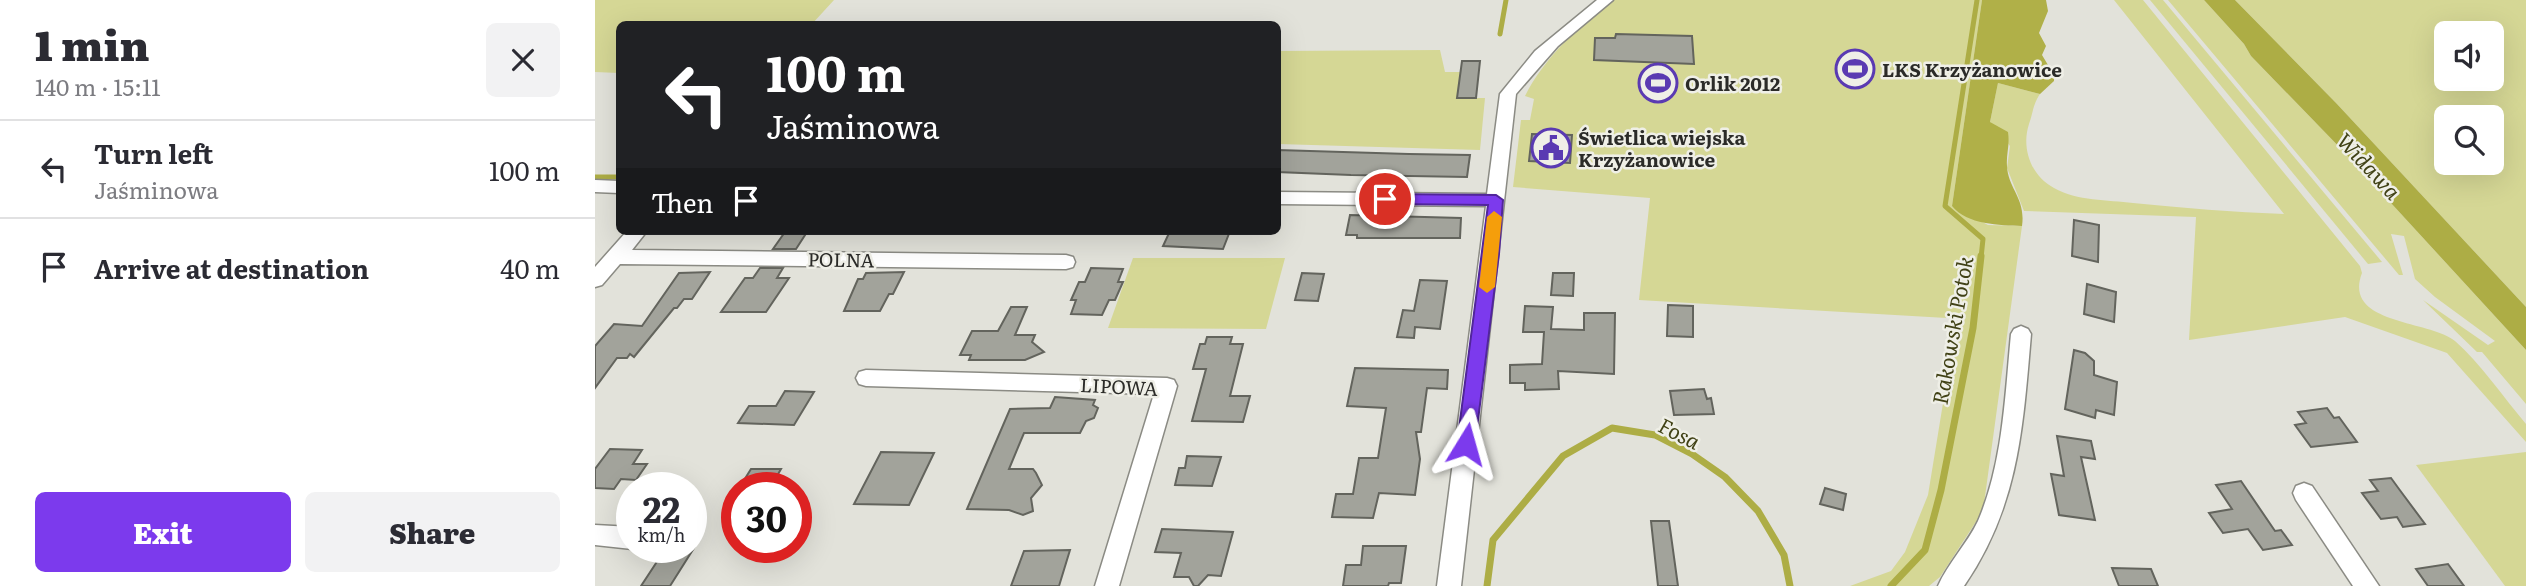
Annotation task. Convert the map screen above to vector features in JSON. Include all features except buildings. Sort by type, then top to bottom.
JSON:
[{"type":"street","points":[[1449,586],[1509,94],[1526,67],[1573,24],[1606,0]]},
{"type":"street","points":[[595,186],[616,187]]},
{"type":"street","points":[[1281,198],[1496,200]]},
{"type":"street","points":[[595,280],[634,235]]},
{"type":"street","name":"POLNA","points":[[615,257],[1066,261]]},
{"type":"street","points":[[1950,586],[1973,554],[1991,515],[1998,492],[2004,469],[2021,334]]},
{"type":"street","name":"LIPOWA","points":[[866,378],[1167,386],[1107,586]]},
{"type":"street","points":[[2304,494],[2367,586]]},
{"type":"street","points":[[595,536],[616,537]]},
{"type":"green space","points":[[595,0],[834,0],[815,21],[616,21],[616,73],[595,72]]},
{"type":"green space","points":[[1612,0],[1982,0],[1952,206],[1988,225],[2022,226],[1983,511],[1940,577],[1929,586],[1850,586],[1891,571],[1905,552],[1928,495],[1945,391],[1964,319],[1639,300],[1650,198],[1513,187],[1521,120],[1530,120],[1534,99],[1525,96],[1542,69],[1563,44]]},
{"type":"green space","points":[[2114,0],[2143,0],[2360,266],[2362,273],[2359,290],[2365,303],[2376,312],[2392,319],[2443,334],[2455,341],[2483,370],[2526,424],[2526,442],[2447,353],[2345,317],[2189,340],[2196,217],[2024,211],[2007,168],[2010,146],[1990,122],[1998,83],[2040,94],[2034,105],[2027,133],[2027,152],[2039,176],[2054,188],[2083,198],[2284,214]]},
{"type":"green space","points":[[2150,0],[2163,0],[2382,262],[2368,264]]},
{"type":"green space","points":[[2168,0],[2204,0],[2244,44],[2251,56],[2346,154],[2526,350],[2526,404],[2482,352],[2477,352],[2423,300],[2488,345],[2495,341],[2415,279],[2404,236],[2391,234],[2403,275],[2399,275]]},
{"type":"green space","points":[[2235,0],[2526,0],[2526,307],[2337,104]]},
{"type":"green space","points":[[1440,50],[1445,72],[1460,72],[1457,98],[1485,98],[1480,150],[1281,144],[1281,51]]},
{"type":"green space","points":[[1133,258],[1285,258],[1266,329],[1108,328]]},
{"type":"green space","points":[[2526,452],[2526,586],[2505,586],[2416,465]]},
{"type":"shaded area","points":[[1982,0],[2046,0],[2048,11],[2039,33],[2046,46],[2042,55],[2054,75],[2054,81],[2040,94],[1998,83],[1990,122],[2008,132],[2008,174],[2021,208],[2022,226],[1975,220],[1966,217],[1952,206]]},
{"type":"water","name":"Widawa","points":[[2204,0],[2235,0],[2337,104],[2526,307],[2526,350],[2346,154],[2251,56],[2244,44]]},
{"type":"waterway","points":[[1500,34],[1506,0]]},
{"type":"waterway","name":"Rakowski Potok","points":[[1977,0],[1945,206],[1983,239],[1981,258]]},
{"type":"waterway","points":[[595,177],[616,177]]},
{"type":"waterway","name":"Rakowski Potok","points":[[1891,586],[1925,550],[1941,490],[1973,328],[1981,256]]},
{"type":"waterway","name":"Fosa","points":[[1487,586],[1493,540],[1563,456],[1612,428],[1655,435],[1692,454],[1725,477],[1758,511],[1784,555],[1790,586]]},
{"type":"slow traffic","points":[[1487,287],[1494,217]]},
{"type":"place","name":"LKS Krzyżanowice","points":[[1855,69]]},
{"type":"place","name":"Orlik 2012","points":[[1658,83]]},
{"type":"place","name":"Świetlica wiejska Krzyżanowice","points":[[1551,148]]},
{"type":"route","points":[[1385,199],[1496,200],[1466,444]]}]
